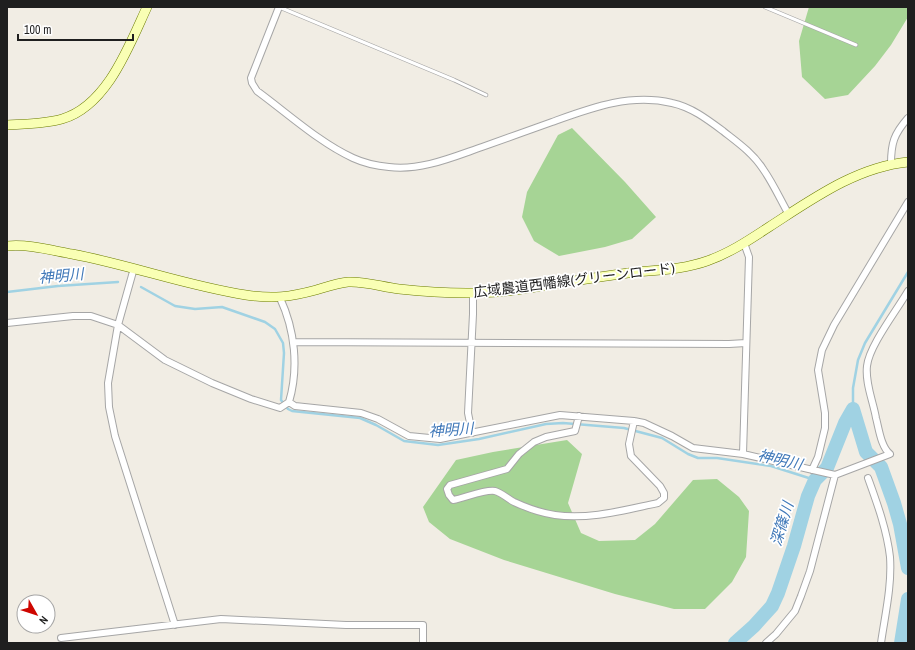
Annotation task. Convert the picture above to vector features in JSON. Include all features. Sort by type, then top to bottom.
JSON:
[{"type":"street","points":[[7,125],[53,121],[73,114],[90,103],[101,91],[116,68],[126,51],[147,7]]},
{"type":"street","points":[[279,7],[251,78],[252,83],[257,91],[324,142],[354,158],[391,167],[412,167],[444,160],[580,112],[616,102],[634,99],[651,100],[672,103],[689,109],[709,121],[748,151],[763,168],[789,215]]},
{"type":"street","points":[[891,164],[891,148],[894,138],[908,118]]},
{"type":"street","name":"広域農道西幡線(グリーンロード)","points":[[7,246],[21,245],[40,248],[134,268],[173,279],[246,295],[280,298],[334,284],[349,282],[368,283],[394,288],[451,294],[505,291],[629,273],[671,269],[706,261],[744,243],[817,196],[848,179],[891,164],[908,162]]},
{"type":"street","points":[[812,470],[818,457],[825,428],[825,413],[818,370],[822,350],[834,325],[908,202]]},
{"type":"street","points":[[743,454],[749,257],[744,243]]},
{"type":"street","points":[[134,268],[118,325],[108,383],[109,407],[116,436],[175,625]]},
{"type":"street","points":[[289,402],[295,406],[361,413],[378,419],[409,436],[440,439],[560,415],[644,423],[693,448],[743,454],[834,475],[890,454],[886,451],[879,431],[868,381],[867,367],[870,354],[908,291]]},
{"type":"street","points":[[472,433],[468,414],[473,293]]},
{"type":"street","points":[[7,323],[73,316],[91,316],[118,325],[165,360],[212,383],[251,399],[280,408],[289,402],[294,381],[293,342],[287,313],[280,298]]},
{"type":"street","points":[[293,342],[746,343]]},
{"type":"street","points":[[579,418],[575,431],[546,437],[534,442],[519,454],[507,468],[450,485],[447,489],[449,495],[453,500],[487,491],[495,491],[514,502],[535,510],[554,515],[572,517],[602,515],[658,503],[664,498],[664,493],[660,486],[631,456],[629,444],[634,423]]},
{"type":"street","points":[[766,643],[776,634],[794,611],[801,596],[810,571],[834,475]]},
{"type":"street","points":[[868,478],[878,506],[890,558],[889,588],[881,643]]},
{"type":"street","points":[[61,638],[221,619],[346,625],[423,625],[423,643]]},
{"type":"lane","points":[[279,7],[454,80],[486,95]]},
{"type":"lane","points":[[765,7],[856,45]]},
{"type":"green space","points":[[809,7],[908,7],[908,17],[891,45],[875,66],[848,95],[825,99],[802,77],[799,41]]},
{"type":"green space","points":[[572,128],[625,182],[656,217],[632,239],[605,247],[559,256],[534,241],[522,217],[527,192],[558,135]]},
{"type":"green space","points":[[567,440],[582,454],[568,503],[581,533],[599,541],[635,540],[655,524],[693,480],[717,479],[739,497],[749,511],[746,557],[732,582],[705,609],[674,609],[615,594],[504,560],[450,539],[429,522],[423,507],[456,460],[493,452]]},
{"type":"waterway","points":[[853,409],[853,388],[858,360],[865,343],[908,272]]},
{"type":"waterway","name":"神明川","points":[[7,292],[58,286],[118,282]]},
{"type":"waterway","name":"神明川","points":[[141,287],[175,306],[195,309],[222,307],[265,322],[275,329],[283,343],[284,353],[281,400],[288,409],[292,411],[360,418],[376,425],[404,441],[438,445],[479,439],[546,424],[563,423],[624,428],[662,438],[688,454],[698,458],[717,458],[771,466],[815,480]]},
{"type":"waterway","points":[[853,409],[866,452],[881,467],[894,503],[900,524],[908,568]]},
{"type":"waterway","name":"深篠川","points":[[735,643],[754,626],[772,606],[794,546],[808,496],[815,480],[827,468],[845,423],[853,409]]},
{"type":"waterway","points":[[901,643],[908,599]]}]
